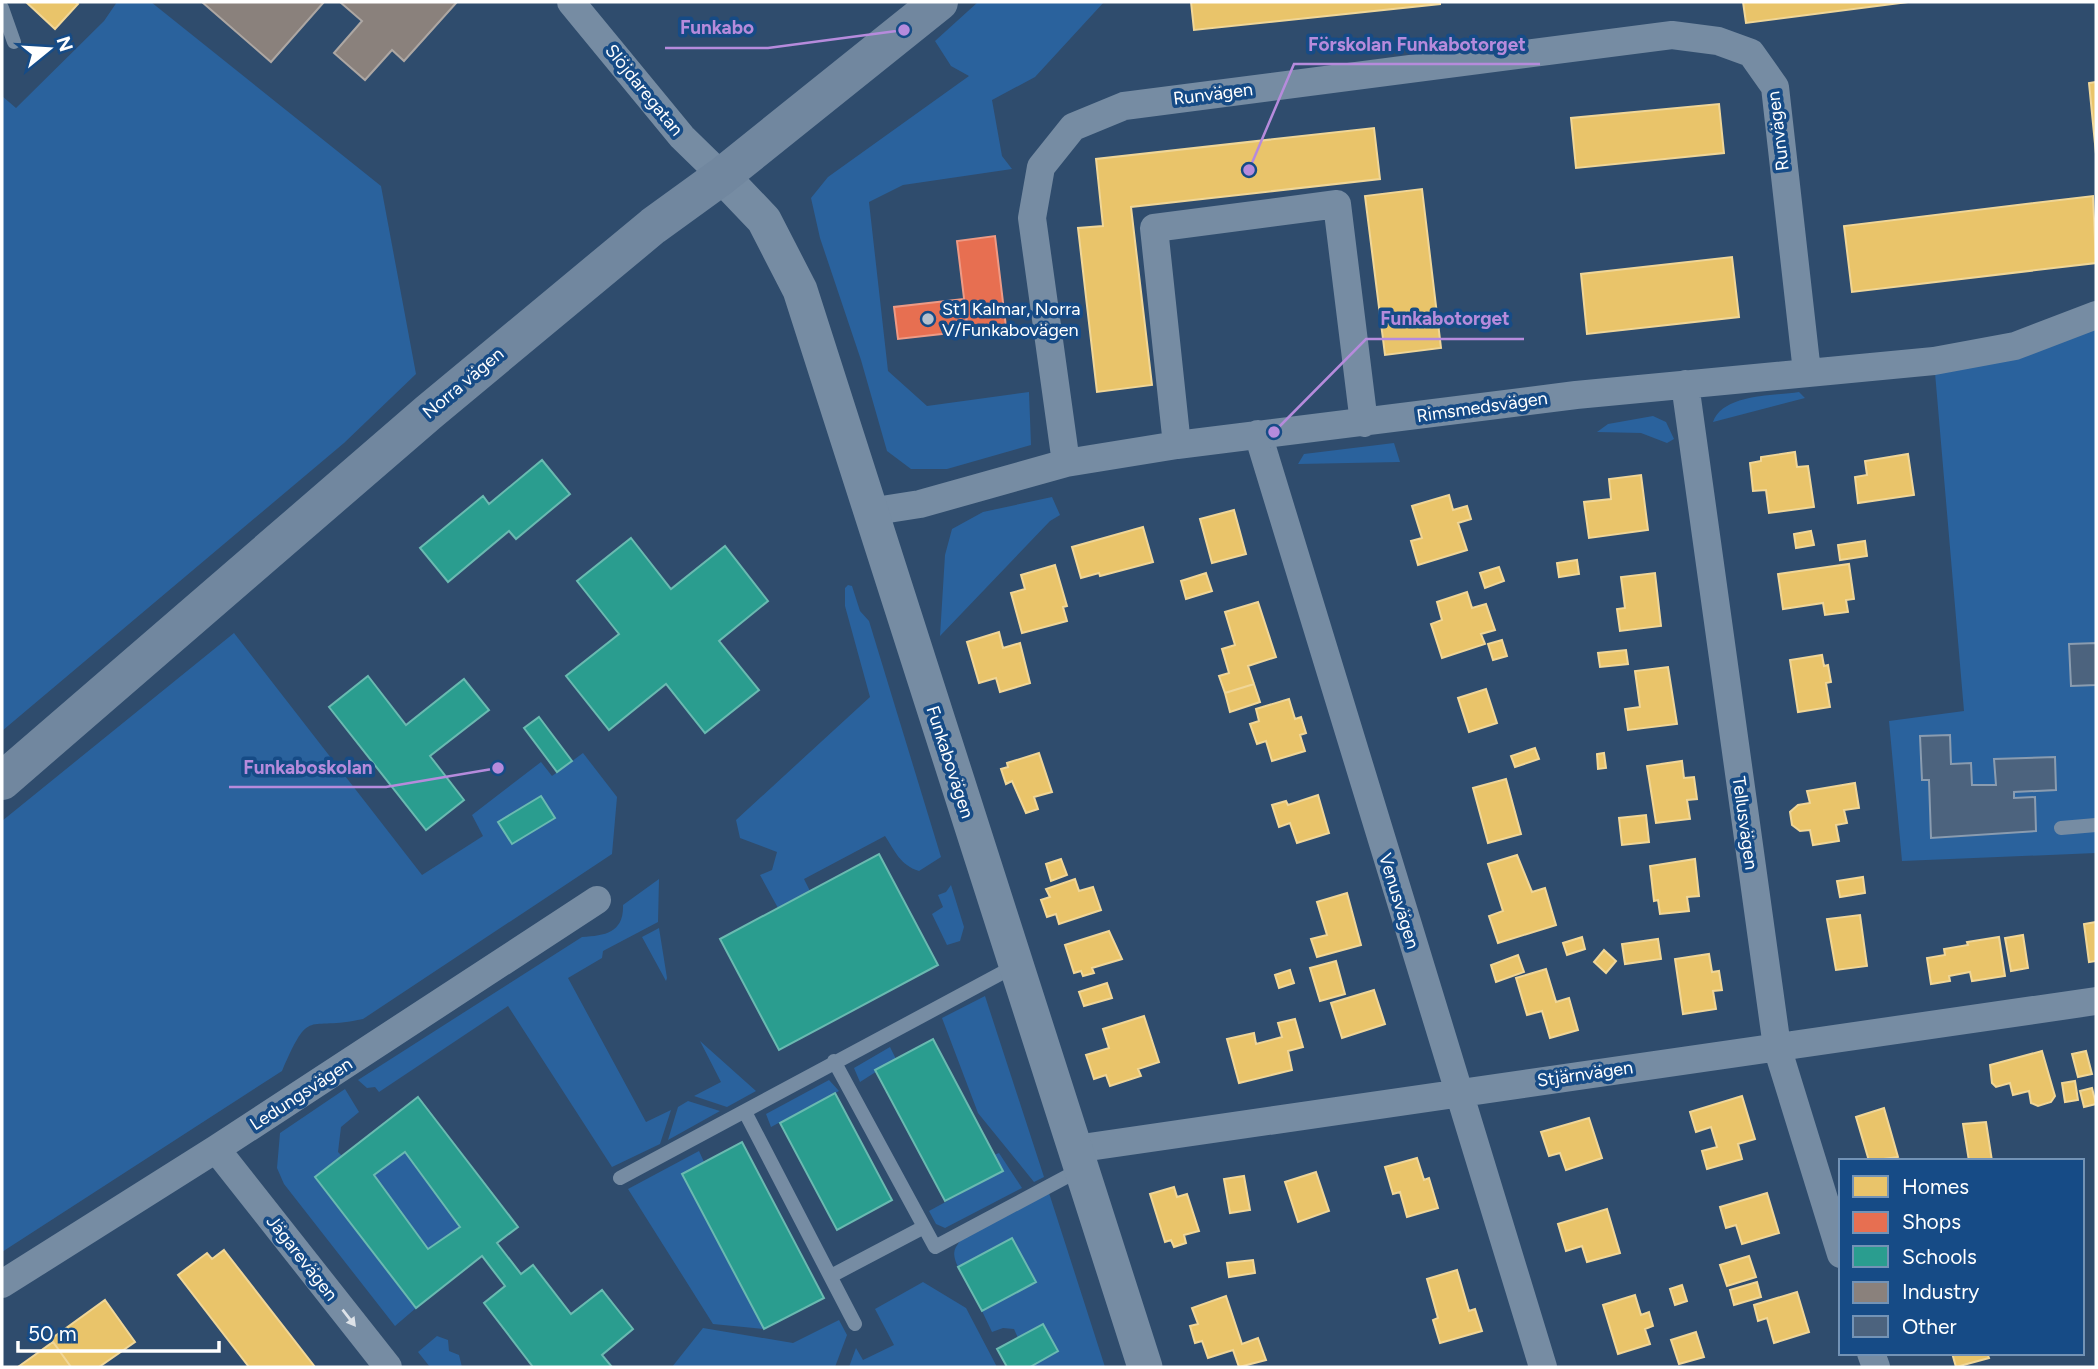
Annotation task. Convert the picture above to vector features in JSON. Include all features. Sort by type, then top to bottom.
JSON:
[{"type":"main road","name":"Norra vägen","points":[[2,781],[429,411],[653,226],[722,176],[939,2]]},
{"type":"street","name":"Slöjdaregatan","points":[[571,2],[682,137],[722,176]]},
{"type":"street","name":"Runvägen","points":[[1066,463],[1032,218],[1041,167],[1073,127],[1124,106],[1672,35],[1718,41],[1751,53],[1775,87],[1807,372]]},
{"type":"street","name":"Funkabovägen","points":[[722,176],[764,220],[800,290],[1145,1367]]},
{"type":"street","points":[[1177,445],[1154,228],[1337,204],[1364,423]]},
{"type":"street","name":"Rimsmedsvägen","points":[[869,512],[920,504],[1066,463],[1177,445],[1576,395],[1934,361],[2001,349],[2096,315]]},
{"type":"street","name":"Tellusvägen","points":[[1685,384],[1777,1047],[1839,1248]]},
{"type":"street","name":"Venusvägen","points":[[1258,434],[1543,1367]]},
{"type":"street","name":"Ledungsvägen","points":[[2,1284],[216,1149],[597,900]]},
{"type":"street","name":"Stjärnvägen","points":[[1078,1159],[1458,1092],[2096,1001]]},
{"type":"street","name":"Jägarevägen","points":[[216,1149],[388,1367]]},
{"type":"lane","points":[[2,8],[14,42]]},
{"type":"lane","points":[[2061,828],[2096,825]]},
{"type":"lane","points":[[620,1178],[1015,966]]},
{"type":"lane","points":[[834,1061],[935,1247],[1078,1159]]},
{"type":"lane","points":[[745,1112],[855,1324]]},
{"type":"lane","points":[[831,1276],[925,1227]]},
{"type":"shaded area","points":[[117,2],[151,2],[381,186],[416,374],[344,443],[2,731],[2,96],[16,108],[104,21]]},
{"type":"shaded area","points":[[978,2],[1104,2],[1035,77],[992,100],[1002,156],[1012,169],[903,185],[869,202],[888,371],[927,406],[1029,392],[1031,445],[947,469],[911,469],[887,451],[861,360],[820,238],[811,198],[828,177],[969,76],[951,66],[935,41]]},
{"type":"shaded area","points":[[2096,315],[2096,853],[1902,861],[1889,721],[1964,711],[1934,361]]},
{"type":"shaded area","points":[[1799,392],[1805,398],[1713,422],[1718,413],[1737,401]]},
{"type":"shaded area","points":[[1653,416],[1666,422],[1674,439],[1667,443],[1641,433],[1597,432],[1608,424]]},
{"type":"shaded area","points":[[1394,443],[1400,462],[1298,464],[1304,454]]},
{"type":"shaded area","points":[[1052,497],[1060,515],[1050,521],[940,636],[945,555],[952,529],[983,512]]},
{"type":"shaded area","points":[[852,586],[860,611],[869,621],[941,857],[919,871],[903,861],[885,836],[804,879],[810,891],[778,908],[760,875],[772,870],[777,852],[740,838],[736,820],[870,697],[845,606],[845,588]]},
{"type":"shaded area","points":[[234,633],[422,875],[483,836],[472,815],[541,762],[552,776],[583,753],[617,797],[612,854],[363,1019],[312,1025],[305,1029],[291,1050],[282,1071],[2,1252],[2,821]]},
{"type":"shaded area","points":[[659,879],[658,922],[603,951],[602,958],[568,978],[646,1122],[671,1110],[660,1144],[612,1167],[508,1006],[379,1092],[375,1087],[367,1088],[358,1080],[582,937],[612,931],[623,914],[623,905]]},
{"type":"shaded area","points":[[951,885],[964,927],[960,941],[947,945],[932,914],[943,907],[938,895],[946,892]]},
{"type":"shaded area","points":[[659,928],[667,978],[666,981],[642,937]]},
{"type":"shaded area","points":[[985,996],[1044,1177],[1034,1182],[978,1113],[942,1018]]},
{"type":"shaded area","points":[[700,1041],[756,1091],[727,1107],[694,1096],[721,1082]]},
{"type":"shaded area","points":[[890,1047],[896,1059],[860,1082],[854,1068]]},
{"type":"shaded area","points":[[829,1080],[839,1091],[771,1127],[766,1114]]},
{"type":"shaded area","points":[[345,1089],[359,1112],[341,1127],[338,1152],[342,1156],[315,1177],[416,1308],[395,1326],[284,1184],[277,1168],[280,1133]]},
{"type":"shaded area","points":[[688,1101],[720,1111],[668,1140],[678,1107]]},
{"type":"shaded area","points":[[699,1151],[704,1162],[682,1174],[764,1329],[713,1324],[628,1189]]},
{"type":"shaded area","points":[[405,1152],[460,1227],[428,1249],[374,1175]]},
{"type":"shaded area","points":[[999,1153],[1022,1188],[945,1228],[936,1224],[929,1211],[1002,1171],[994,1155]]},
{"type":"shaded area","points":[[1049,1193],[1105,1367],[1030,1367],[1058,1351],[1043,1324],[1018,1338],[1014,1329],[1003,1328],[992,1332],[982,1311],[1036,1282],[1012,1239],[958,1267],[956,1262],[954,1252],[962,1239]]},
{"type":"shaded area","points":[[923,1282],[966,1308],[997,1367],[849,1367],[856,1348],[863,1360],[894,1345],[875,1309]]},
{"type":"shaded area","points":[[839,1320],[847,1335],[835,1367],[672,1367],[703,1328],[793,1343]]},
{"type":"shaded area","points":[[437,1336],[448,1340],[449,1351],[459,1355],[462,1367],[430,1367],[418,1352]]},
{"type":"building: Homes","points":[[26,2],[75,2],[78,4],[55,29]]},
{"type":"building: Homes","points":[[1191,2],[1440,2],[1440,4],[1194,30]]},
{"type":"building: Homes","points":[[1743,2],[1908,2],[1746,23]]},
{"type":"building: Homes","points":[[2096,82],[2096,154],[2089,83]]},
{"type":"building: Homes","points":[[1719,104],[1724,153],[1576,168],[1571,118]]},
{"type":"building: Homes","points":[[1374,128],[1380,179],[1131,207],[1152,385],[1097,392],[1078,228],[1103,226],[1096,159]]},
{"type":"building: Homes","points":[[1422,189],[1441,348],[1385,355],[1365,196]]},
{"type":"building: Homes","points":[[2093,196],[2096,263],[1852,292],[1844,226]]},
{"type":"building: Homes","points":[[1732,257],[1739,317],[1587,334],[1581,274]]},
{"type":"building: Homes","points":[[1795,452],[1797,467],[1808,466],[1814,507],[1769,513],[1766,490],[1753,491],[1750,463],[1761,461],[1761,457]]},
{"type":"building: Homes","points":[[1908,454],[1914,495],[1858,503],[1855,477],[1867,475],[1865,461]]},
{"type":"building: Homes","points":[[1641,475],[1648,530],[1589,538],[1584,502],[1611,499],[1609,479]]},
{"type":"building: Homes","points":[[1449,495],[1453,510],[1467,506],[1471,519],[1458,523],[1467,550],[1418,565],[1411,541],[1422,538],[1412,506]]},
{"type":"building: Homes","points":[[1234,510],[1246,554],[1212,563],[1200,519]]},
{"type":"building: Homes","points":[[1143,527],[1153,562],[1100,576],[1099,573],[1081,578],[1072,547]]},
{"type":"building: Homes","points":[[1811,531],[1814,545],[1796,548],[1794,534]]},
{"type":"building: Homes","points":[[1865,541],[1867,556],[1840,560],[1838,545]]},
{"type":"building: Homes","points":[[1577,560],[1579,574],[1559,577],[1557,563]]},
{"type":"building: Homes","points":[[1849,564],[1854,599],[1846,600],[1848,612],[1825,615],[1823,603],[1783,609],[1778,574]]},
{"type":"building: Homes","points":[[1055,565],[1067,606],[1063,607],[1067,621],[1022,633],[1011,593],[1025,589],[1021,575]]},
{"type":"building: Homes","points":[[1499,567],[1504,581],[1485,588],[1480,573]]},
{"type":"building: Homes","points":[[1206,573],[1212,591],[1186,599],[1181,581]]},
{"type":"building: Homes","points":[[1655,573],[1661,626],[1620,631],[1617,609],[1625,608],[1621,577]]},
{"type":"building: Homes","points":[[1467,592],[1472,608],[1486,604],[1495,630],[1481,634],[1485,644],[1442,658],[1431,624],[1442,620],[1437,602]]},
{"type":"building: Homes","points":[[1258,602],[1276,657],[1248,666],[1254,684],[1225,693],[1219,676],[1229,673],[1222,649],[1235,645],[1225,612]]},
{"type":"building: Homes","points":[[999,632],[1003,648],[1020,643],[1030,683],[1000,692],[996,678],[979,683],[967,642]]},
{"type":"building: Homes","points":[[1502,640],[1507,656],[1493,660],[1488,644]]},
{"type":"building: Homes","points":[[1626,650],[1628,664],[1600,667],[1598,653]]},
{"type":"building: Homes","points":[[1822,655],[1824,666],[1828,665],[1831,682],[1826,683],[1830,707],[1798,712],[1790,660]]},
{"type":"building: Homes","points":[[1668,667],[1677,724],[1628,730],[1625,709],[1640,707],[1635,671]]},
{"type":"building: Homes","points":[[1254,684],[1260,702],[1230,712],[1225,693]]},
{"type":"building: Homes","points":[[1486,689],[1497,723],[1469,732],[1458,698]]},
{"type":"building: Homes","points":[[1289,699],[1295,719],[1301,717],[1306,733],[1300,735],[1305,751],[1272,761],[1266,741],[1257,744],[1250,724],[1259,721],[1256,709]]},
{"type":"building: Homes","points":[[1535,748],[1539,759],[1515,767],[1511,756]]},
{"type":"building: Homes","points":[[1039,753],[1052,792],[1034,797],[1038,809],[1026,813],[1012,781],[1006,784],[1001,769],[1008,767],[1007,763]]},
{"type":"building: Homes","points":[[1604,753],[1606,768],[1598,769],[1597,754]]},
{"type":"building: Homes","points":[[1682,761],[1684,778],[1694,777],[1697,799],[1687,800],[1690,819],[1656,823],[1647,766]]},
{"type":"building: Homes","points":[[1506,779],[1521,834],[1488,843],[1473,788]]},
{"type":"building: Homes","points":[[1855,783],[1859,808],[1844,810],[1847,823],[1836,825],[1839,841],[1813,845],[1810,830],[1800,831],[1792,825],[1790,812],[1798,805],[1810,803],[1807,791]]},
{"type":"building: Homes","points":[[1318,795],[1329,833],[1297,843],[1290,823],[1279,827],[1272,805],[1286,801],[1288,805]]},
{"type":"building: Homes","points":[[1646,815],[1649,842],[1622,845],[1619,818]]},
{"type":"building: Homes","points":[[1517,855],[1532,892],[1545,888],[1556,925],[1498,943],[1489,916],[1503,911],[1488,864]]},
{"type":"building: Homes","points":[[1061,859],[1067,875],[1051,881],[1046,864]]},
{"type":"building: Homes","points":[[1695,859],[1699,896],[1687,897],[1689,911],[1660,914],[1658,900],[1654,901],[1650,866]]},
{"type":"building: Homes","points":[[1863,877],[1865,893],[1840,897],[1837,881]]},
{"type":"building: Homes","points":[[1075,879],[1079,891],[1093,887],[1101,910],[1059,924],[1056,914],[1047,917],[1041,900],[1050,897],[1046,889]]},
{"type":"building: Homes","points":[[1347,893],[1361,945],[1317,957],[1311,939],[1327,935],[1317,902]]},
{"type":"building: Homes","points":[[1860,915],[1867,966],[1836,970],[1827,919]]},
{"type":"building: Homes","points":[[2096,922],[2096,961],[2089,962],[2084,924]]},
{"type":"building: Homes","points":[[1109,931],[1122,959],[1092,968],[1094,973],[1083,976],[1081,971],[1074,973],[1065,945]]},
{"type":"building: Homes","points":[[2023,935],[2028,968],[2011,971],[2005,938]]},
{"type":"building: Homes","points":[[1582,937],[1585,949],[1567,955],[1563,943]]},
{"type":"building: Homes","points":[[1999,937],[2005,976],[1972,981],[1970,972],[1949,976],[1950,981],[1931,984],[1927,958],[1945,955],[1944,949],[1968,945],[1967,942]]},
{"type":"building: Homes","points":[[1658,939],[1661,959],[1625,964],[1622,944]]},
{"type":"building: Homes","points":[[1604,950],[1616,961],[1606,973],[1594,962]]},
{"type":"building: Homes","points":[[1709,954],[1712,972],[1719,971],[1722,990],[1713,991],[1716,1009],[1683,1014],[1675,959]]},
{"type":"building: Homes","points":[[1518,955],[1524,972],[1496,982],[1491,965]]},
{"type":"building: Homes","points":[[1336,961],[1345,994],[1320,1001],[1310,968]]},
{"type":"building: Homes","points":[[1546,969],[1556,1002],[1569,998],[1578,1030],[1550,1038],[1542,1011],[1527,1015],[1516,978]]},
{"type":"building: Homes","points":[[1290,970],[1294,983],[1279,988],[1275,975]]},
{"type":"building: Homes","points":[[1107,983],[1112,998],[1084,1006],[1079,992]]},
{"type":"building: Homes","points":[[1374,990],[1385,1024],[1342,1038],[1331,1003]]},
{"type":"building: Homes","points":[[1144,1016],[1159,1062],[1138,1069],[1141,1076],[1110,1086],[1106,1075],[1094,1079],[1086,1055],[1109,1048],[1103,1029]]},
{"type":"building: Homes","points":[[1295,1019],[1303,1047],[1288,1051],[1292,1070],[1239,1083],[1227,1039],[1254,1033],[1256,1044],[1282,1037],[1278,1023]]},
{"type":"building: Homes","points":[[2042,1051],[2055,1096],[2051,1102],[2038,1106],[2031,1103],[2029,1091],[2013,1095],[2010,1083],[1996,1087],[1992,1083],[1990,1065]]},
{"type":"building: Homes","points":[[2086,1051],[2092,1074],[2078,1077],[2072,1054]]},
{"type":"building: Homes","points":[[2075,1081],[2078,1100],[2065,1102],[2062,1083]]},
{"type":"building: Homes","points":[[2092,1088],[2096,1104],[2084,1107],[2080,1091]]},
{"type":"building: Homes","points":[[1742,1096],[1755,1139],[1738,1144],[1742,1159],[1707,1169],[1702,1151],[1717,1147],[1711,1127],[1696,1132],[1690,1112]]},
{"type":"building: Homes","points":[[1884,1108],[1898,1157],[1868,1159],[1856,1117]]},
{"type":"building: Homes","points":[[1589,1118],[1602,1158],[1566,1170],[1560,1153],[1549,1156],[1541,1132]]},
{"type":"building: Homes","points":[[1986,1122],[1992,1159],[1969,1159],[1963,1124]]},
{"type":"building: Homes","points":[[1417,1158],[1424,1180],[1429,1178],[1438,1208],[1407,1217],[1400,1192],[1393,1194],[1385,1167]]},
{"type":"building: Homes","points":[[1316,1172],[1329,1211],[1298,1222],[1285,1182]]},
{"type":"building: Homes","points":[[1244,1176],[1250,1210],[1230,1213],[1224,1179]]},
{"type":"building: Homes","points":[[1174,1187],[1177,1197],[1187,1194],[1199,1231],[1184,1235],[1186,1243],[1174,1247],[1171,1240],[1165,1242],[1150,1194]]},
{"type":"building: Homes","points":[[1767,1193],[1779,1233],[1742,1244],[1736,1225],[1726,1228],[1720,1207]]},
{"type":"building: Homes","points":[[1607,1209],[1620,1253],[1587,1262],[1582,1246],[1566,1251],[1558,1224]]},
{"type":"building: Homes","points":[[224,1250],[315,1367],[249,1367],[178,1275],[207,1253],[212,1259]]},
{"type":"building: Homes","points":[[1749,1256],[1756,1277],[1727,1286],[1720,1265]]},
{"type":"building: Homes","points":[[1253,1260],[1255,1273],[1229,1277],[1227,1263]]},
{"type":"building: Homes","points":[[1457,1270],[1469,1311],[1475,1309],[1482,1331],[1440,1343],[1433,1320],[1438,1318],[1427,1279]]},
{"type":"building: Homes","points":[[1757,1282],[1761,1297],[1734,1305],[1730,1290]]},
{"type":"building: Homes","points":[[1682,1285],[1687,1301],[1675,1305],[1670,1289]]},
{"type":"building: Homes","points":[[1797,1292],[1809,1332],[1774,1343],[1767,1318],[1758,1321],[1754,1305]]},
{"type":"building: Homes","points":[[1635,1295],[1641,1315],[1649,1312],[1653,1326],[1645,1329],[1650,1344],[1618,1354],[1603,1305]]},
{"type":"building: Homes","points":[[1226,1296],[1242,1344],[1258,1338],[1266,1360],[1239,1367],[1233,1350],[1208,1358],[1202,1341],[1195,1343],[1190,1326],[1198,1324],[1192,1308]]},
{"type":"building: Homes","points":[[105,1300],[135,1342],[99,1367],[71,1367],[51,1339]]},
{"type":"building: Homes","points":[[1696,1332],[1704,1357],[1679,1364],[1671,1340]]},
{"type":"building: Homes","points":[[53,1342],[71,1367],[18,1367]]},
{"type":"building: Homes","points":[[1953,1355],[1988,1355],[1989,1358],[1956,1367]]},
{"type":"building: Shops","points":[[995,236],[1006,327],[968,331],[957,241]]},
{"type":"building: Shops","points":[[963,299],[968,331],[898,339],[894,307]]},
{"type":"building: Schools","points":[[542,460],[570,494],[516,539],[509,531],[448,582],[420,548],[483,496],[489,504]]},
{"type":"building: Schools","points":[[631,538],[671,589],[725,546],[768,601],[719,641],[759,690],[705,733],[666,684],[609,730],[566,676],[619,634],[577,581]]},
{"type":"building: Schools","points":[[368,676],[406,725],[464,679],[489,710],[430,756],[464,800],[426,830],[329,707]]},
{"type":"building: Schools","points":[[539,717],[572,761],[557,772],[524,728]]},
{"type":"building: Schools","points":[[541,796],[555,818],[512,844],[498,822]]},
{"type":"building: Schools","points":[[879,854],[938,965],[779,1050],[720,939]]},
{"type":"building: Schools","points":[[933,1039],[1003,1171],[945,1201],[875,1070]]},
{"type":"building: Schools","points":[[835,1093],[892,1200],[837,1230],[780,1123]]},
{"type":"building: Schools","points":[[418,1097],[518,1227],[497,1243],[521,1274],[533,1265],[571,1314],[602,1290],[633,1329],[602,1355],[612,1367],[533,1367],[484,1303],[505,1286],[482,1256],[416,1308],[315,1177]],"holes":[[[405,1152],[460,1227],[428,1249],[374,1175]]]},
{"type":"building: Schools","points":[[742,1142],[824,1298],[764,1329],[682,1174]]},
{"type":"building: Schools","points":[[1012,1238],[1036,1282],[982,1311],[958,1267]]},
{"type":"building: Schools","points":[[1043,1324],[1058,1351],[1030,1367],[1007,1367],[997,1349]]},
{"type":"building: Industry","points":[[202,2],[324,2],[271,62]]},
{"type":"building: Industry","points":[[340,2],[457,2],[404,61],[392,50],[365,80],[334,53],[362,21]]},
{"type":"building: Other","points":[[2096,643],[2096,685],[2071,686],[2069,644]]},
{"type":"building: Other","points":[[1950,735],[1951,764],[1971,763],[1972,785],[1996,785],[1994,759],[2055,757],[2056,790],[2014,792],[2014,798],[2035,797],[2036,831],[1931,838],[1929,780],[1922,780],[1920,736]]},
{"type":"place","name":"Funkabo","points":[[904,30]]},
{"type":"place","name":"Förskolan Funkabotorget","points":[[1249,170]]},
{"type":"place","name":"St1 Kalmar, Norra V/Funkabovägen","points":[[928,319]]},
{"type":"place","name":"Funkabotorget","points":[[1274,432]]},
{"type":"place","name":"Funkaboskolan","points":[[498,768]]}]
